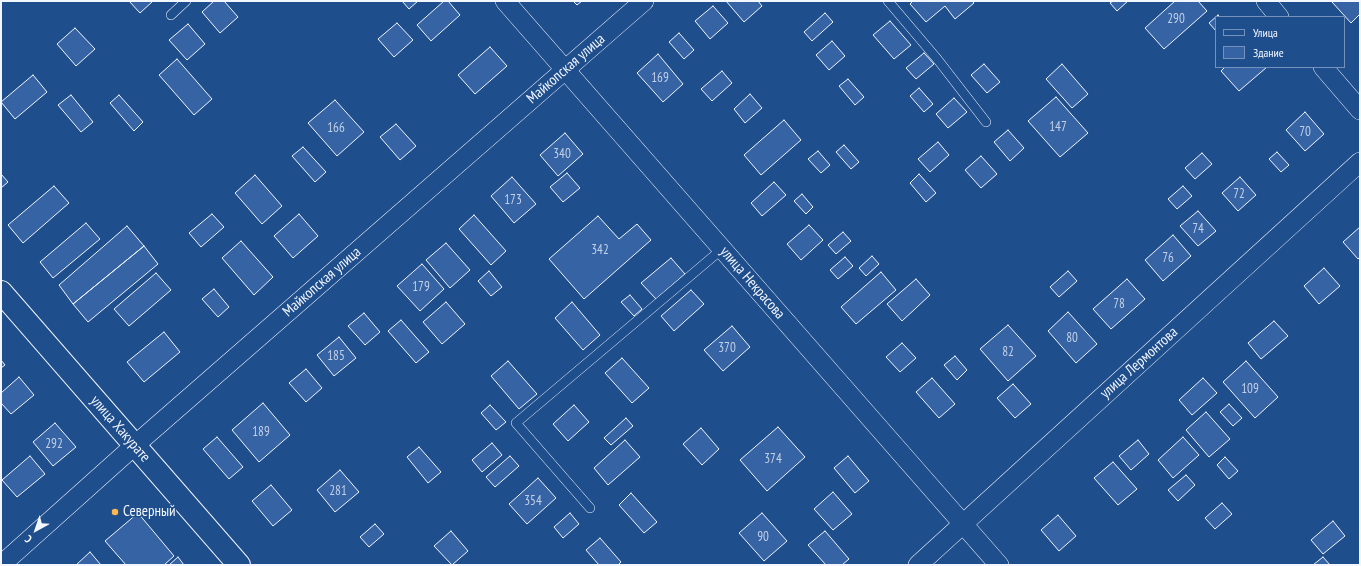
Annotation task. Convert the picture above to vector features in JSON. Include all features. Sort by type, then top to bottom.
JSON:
[{"type":"main road","name":"улица Хакурате","points":[[1,292],[239,565]]},
{"type":"street","name":"улица Некрасова","points":[[505,1],[998,565]]},
{"type":"street","name":"Майкопская улица","points":[[1,565],[134,446],[644,1]]},
{"type":"street","points":[[1266,1],[1279,16]]},
{"type":"street","points":[[1324,68],[1360,110]]},
{"type":"street","name":"улица Лермонтова","points":[[918,565],[1360,162]]},
{"type":"lane","points":[[171,15],[186,1]]},
{"type":"lane","points":[[888,1],[938,60],[986,122]]},
{"type":"lane","points":[[590,508],[516,423],[722,249]]},
{"type":"building","points":[[129,1],[153,1],[140,13]]},
{"type":"building","points":[[214,1],[224,1],[238,17],[220,33],[202,12]]},
{"type":"building","points":[[402,1],[418,1],[409,9]]},
{"type":"building","points":[[444,1],[448,1],[460,15],[431,41],[417,25]]},
{"type":"building","points":[[573,1],[582,1],[577,5]]},
{"type":"building","points":[[726,1],[758,1],[762,6],[744,22]]},
{"type":"building","points":[[913,1],[972,1],[974,3],[955,19],[945,6],[926,22],[910,4]]},
{"type":"building","points":[[1113,1],[1128,1],[1117,11],[1110,3]]},
{"type":"building","points":[[1175,1],[1198,1],[1207,11],[1164,49],[1145,28]]},
{"type":"building","points":[[1360,1],[1360,14],[1351,23],[1332,2]]},
{"type":"building","points":[[713,6],[728,23],[710,39],[695,21]]},
{"type":"building","points":[[825,13],[833,22],[812,41],[804,32]]},
{"type":"building","points":[[1215,18],[1215,30],[1209,23]]},
{"type":"building","points":[[890,21],[911,45],[894,59],[873,35]]},
{"type":"building","points":[[397,23],[413,40],[394,57],[378,39]]},
{"type":"building","points":[[188,24],[205,44],[187,60],[169,40]]},
{"type":"building","points":[[75,28],[95,49],[76,66],[57,44]]},
{"type":"building","points":[[679,33],[694,50],[684,59],[669,42]]},
{"type":"building","points":[[832,41],[845,56],[829,70],[816,55]]},
{"type":"building","points":[[490,47],[507,66],[475,94],[458,75]]},
{"type":"building","points":[[924,53],[934,64],[916,79],[906,68]]},
{"type":"building","points":[[658,54],[683,84],[663,102],[637,73]]},
{"type":"building","points":[[177,59],[212,99],[194,115],[159,75]]},
{"type":"building","points":[[984,64],[1000,82],[987,93],[971,75]]},
{"type":"building","points":[[1062,64],[1088,94],[1072,108],[1046,79]]},
{"type":"building","points":[[1224,68],[1266,68],[1239,91],[1221,71]]},
{"type":"building","points":[[722,71],[732,83],[712,101],[701,89]]},
{"type":"building","points":[[33,75],[47,92],[15,119],[1,102]]},
{"type":"building","points":[[848,79],[864,97],[855,105],[839,86]]},
{"type":"building","points":[[919,88],[933,104],[924,112],[910,96]]},
{"type":"building","points":[[750,94],[762,108],[745,123],[734,109]]},
{"type":"building","points":[[71,95],[93,122],[81,132],[58,105]]},
{"type":"building","points":[[119,95],[143,122],[134,131],[110,103]]},
{"type":"building","points":[[1056,97],[1088,133],[1060,157],[1028,121]]},
{"type":"building","points":[[954,98],[967,112],[948,128],[936,114]]},
{"type":"building","points":[[335,100],[364,132],[337,156],[308,123]]},
{"type":"building","points":[[1305,112],[1324,134],[1305,151],[1286,130]]},
{"type":"building","points":[[784,120],[801,140],[761,175],[744,155]]},
{"type":"building","points":[[396,124],[416,146],[400,160],[380,137]]},
{"type":"building","points":[[1008,130],[1024,148],[1010,161],[994,142]]},
{"type":"building","points":[[565,133],[583,154],[558,176],[540,155]]},
{"type":"building","points":[[938,142],[949,155],[930,172],[918,159]]},
{"type":"building","points":[[844,145],[859,162],[851,169],[836,152]]},
{"type":"building","points":[[303,147],[326,172],[315,182],[292,156]]},
{"type":"building","points":[[818,151],[830,165],[821,173],[808,159]]},
{"type":"building","points":[[1277,152],[1289,165],[1281,172],[1269,159]]},
{"type":"building","points":[[1202,153],[1212,164],[1195,179],[1185,168]]},
{"type":"building","points":[[981,156],[997,174],[981,188],[965,170]]},
{"type":"building","points":[[567,173],[580,188],[563,202],[550,187]]},
{"type":"building","points":[[1,174],[8,182],[1,188]]},
{"type":"building","points":[[919,174],[936,193],[926,202],[910,183]]},
{"type":"building","points":[[255,175],[282,206],[262,224],[235,193]]},
{"type":"building","points":[[512,177],[536,204],[514,223],[491,196]]},
{"type":"building","points":[[1240,177],[1256,195],[1238,211],[1222,193]]},
{"type":"building","points":[[774,182],[786,195],[762,216],[751,203]]},
{"type":"building","points":[[54,186],[69,203],[23,243],[8,225]]},
{"type":"building","points":[[1183,186],[1192,196],[1177,209],[1168,199]]},
{"type":"building","points":[[802,194],[813,207],[806,214],[794,201]]},
{"type":"building","points":[[1198,211],[1216,231],[1198,246],[1180,226]]},
{"type":"building","points":[[212,214],[224,227],[201,247],[189,233]]},
{"type":"building","points":[[299,214],[318,236],[293,258],[274,236]]},
{"type":"building","points":[[474,215],[506,251],[491,265],[459,229]]},
{"type":"building","points":[[598,216],[619,239],[637,224],[651,240],[584,299],[549,259]]},
{"type":"building","points":[[86,223],[100,239],[53,278],[40,262]]},
{"type":"building","points":[[809,225],[823,240],[801,260],[787,244]]},
{"type":"building","points":[[127,226],[144,246],[73,304],[59,285]]},
{"type":"building","points":[[1360,227],[1360,257],[1358,259],[1343,242]]},
{"type":"building","points":[[843,232],[851,241],[836,254],[828,245]]},
{"type":"building","points":[[1173,235],[1191,256],[1163,281],[1145,260]]},
{"type":"building","points":[[241,241],[273,277],[254,295],[222,258]]},
{"type":"building","points":[[446,243],[470,270],[450,288],[426,260]]},
{"type":"building","points":[[144,246],[158,264],[88,322],[73,304]]},
{"type":"building","points":[[872,256],[879,264],[866,276],[859,268]]},
{"type":"building","points":[[845,257],[853,266],[838,279],[830,270]]},
{"type":"building","points":[[671,258],[685,274],[656,299],[641,283]]},
{"type":"building","points":[[422,264],[444,289],[420,311],[397,286]]},
{"type":"building","points":[[1324,268],[1340,286],[1319,304],[1304,286]]},
{"type":"building","points":[[489,271],[502,287],[491,296],[478,281]]},
{"type":"building","points":[[1068,271],[1077,281],[1059,297],[1050,287]]},
{"type":"building","points":[[881,272],[896,290],[856,324],[841,307]]},
{"type":"building","points":[[156,273],[171,290],[129,326],[114,309]]},
{"type":"building","points":[[916,279],[930,295],[902,321],[887,304]]},
{"type":"building","points":[[1127,279],[1145,299],[1111,329],[1093,309]]},
{"type":"building","points":[[214,289],[229,307],[218,317],[202,299]]},
{"type":"building","points":[[691,290],[704,304],[674,331],[661,316]]},
{"type":"building","points":[[630,295],[642,309],[634,316],[621,302]]},
{"type":"building","points":[[446,302],[465,324],[442,344],[423,322]]},
{"type":"building","points":[[572,302],[600,335],[583,350],[555,318]]},
{"type":"building","points":[[1068,312],[1097,344],[1076,363],[1048,331]]},
{"type":"building","points":[[364,313],[380,332],[365,345],[348,326]]},
{"type":"building","points":[[401,320],[429,352],[416,363],[388,331]]},
{"type":"building","points":[[1274,321],[1288,336],[1261,359],[1248,343]]},
{"type":"building","points":[[1008,325],[1036,356],[1008,381],[980,349]]},
{"type":"building","points":[[732,326],[750,347],[723,371],[704,350]]},
{"type":"building","points":[[164,332],[180,352],[144,382],[127,362]]},
{"type":"building","points":[[339,337],[356,358],[334,376],[317,355]]},
{"type":"building","points":[[902,343],[916,358],[900,372],[886,357]]},
{"type":"building","points":[[955,356],[967,370],[957,380],[944,365]]},
{"type":"building","points":[[622,358],[649,388],[632,403],[605,373]]},
{"type":"building","points":[[1,360],[5,365],[1,368]]},
{"type":"building","points":[[508,361],[537,394],[519,409],[491,376]]},
{"type":"building","points":[[1246,361],[1278,397],[1255,418],[1223,382]]},
{"type":"building","points":[[306,369],[322,388],[306,402],[289,383]]},
{"type":"building","points":[[19,377],[34,395],[11,414],[1,403],[1,393]]},
{"type":"building","points":[[932,378],[955,404],[939,418],[916,392]]},
{"type":"building","points":[[1203,378],[1217,393],[1192,415],[1179,400]]},
{"type":"building","points":[[1013,384],[1031,404],[1015,418],[997,398]]},
{"type":"building","points":[[263,403],[290,435],[259,462],[232,430]]},
{"type":"building","points":[[1229,404],[1242,418],[1233,426],[1220,412]]},
{"type":"building","points":[[490,405],[506,422],[496,430],[481,413]]},
{"type":"building","points":[[574,405],[589,422],[568,441],[553,424]]},
{"type":"building","points":[[1206,412],[1230,439],[1209,457],[1186,430]]},
{"type":"building","points":[[626,418],[633,426],[611,445],[604,438]]},
{"type":"building","points":[[55,423],[76,447],[53,466],[33,442]]},
{"type":"building","points":[[778,427],[805,457],[767,491],[740,460]]},
{"type":"building","points":[[701,428],[719,449],[702,465],[683,444]]},
{"type":"building","points":[[217,437],[243,467],[229,479],[203,449]]},
{"type":"building","points":[[1183,437],[1199,455],[1173,478],[1158,460]]},
{"type":"building","points":[[625,440],[640,457],[608,485],[594,468]]},
{"type":"building","points":[[1138,440],[1149,454],[1131,470],[1119,456]]},
{"type":"building","points":[[492,443],[502,455],[482,472],[472,460]]},
{"type":"building","points":[[419,447],[441,472],[428,483],[407,457]]},
{"type":"building","points":[[30,456],[45,474],[17,497],[2,480]]},
{"type":"building","points":[[510,456],[519,466],[495,487],[486,477]]},
{"type":"building","points":[[848,456],[869,481],[855,493],[834,468]]},
{"type":"building","points":[[1225,457],[1238,471],[1229,479],[1217,465]]},
{"type":"building","points":[[1113,462],[1137,489],[1118,505],[1094,478]]},
{"type":"building","points":[[340,470],[359,492],[335,512],[317,490]]},
{"type":"building","points":[[1186,475],[1195,485],[1178,501],[1168,490]]},
{"type":"building","points":[[538,478],[556,498],[527,524],[509,504]]},
{"type":"building","points":[[271,485],[292,510],[273,526],[252,501]]},
{"type":"building","points":[[833,492],[852,514],[833,530],[814,509]]},
{"type":"building","points":[[631,493],[657,522],[644,533],[619,505]]},
{"type":"building","points":[[1222,503],[1232,514],[1215,529],[1205,518]]},
{"type":"building","points":[[138,513],[174,556],[164,565],[126,565],[105,541]]},
{"type":"building","points":[[570,513],[579,524],[563,538],[554,527]]},
{"type":"building","points":[[762,513],[787,541],[764,561],[739,533]]},
{"type":"building","points":[[1058,515],[1076,536],[1059,551],[1041,530]]},
{"type":"building","points":[[1333,521],[1345,536],[1323,554],[1311,540]]},
{"type":"building","points":[[375,524],[384,534],[369,547],[360,537]]},
{"type":"building","points":[[451,531],[468,551],[452,565],[434,546]]},
{"type":"building","points":[[825,531],[849,559],[842,565],[826,565],[808,545]]},
{"type":"building","points":[[600,538],[621,562],[618,565],[599,565],[586,550]]},
{"type":"building","points":[[90,552],[101,565],[76,565]]},
{"type":"building","points":[[178,557],[184,565],[169,565]]},
{"type":"building","points":[[1323,557],[1330,565],[1313,565]]},
{"type":"place","name":"Северный","points":[[115,512]]}]
